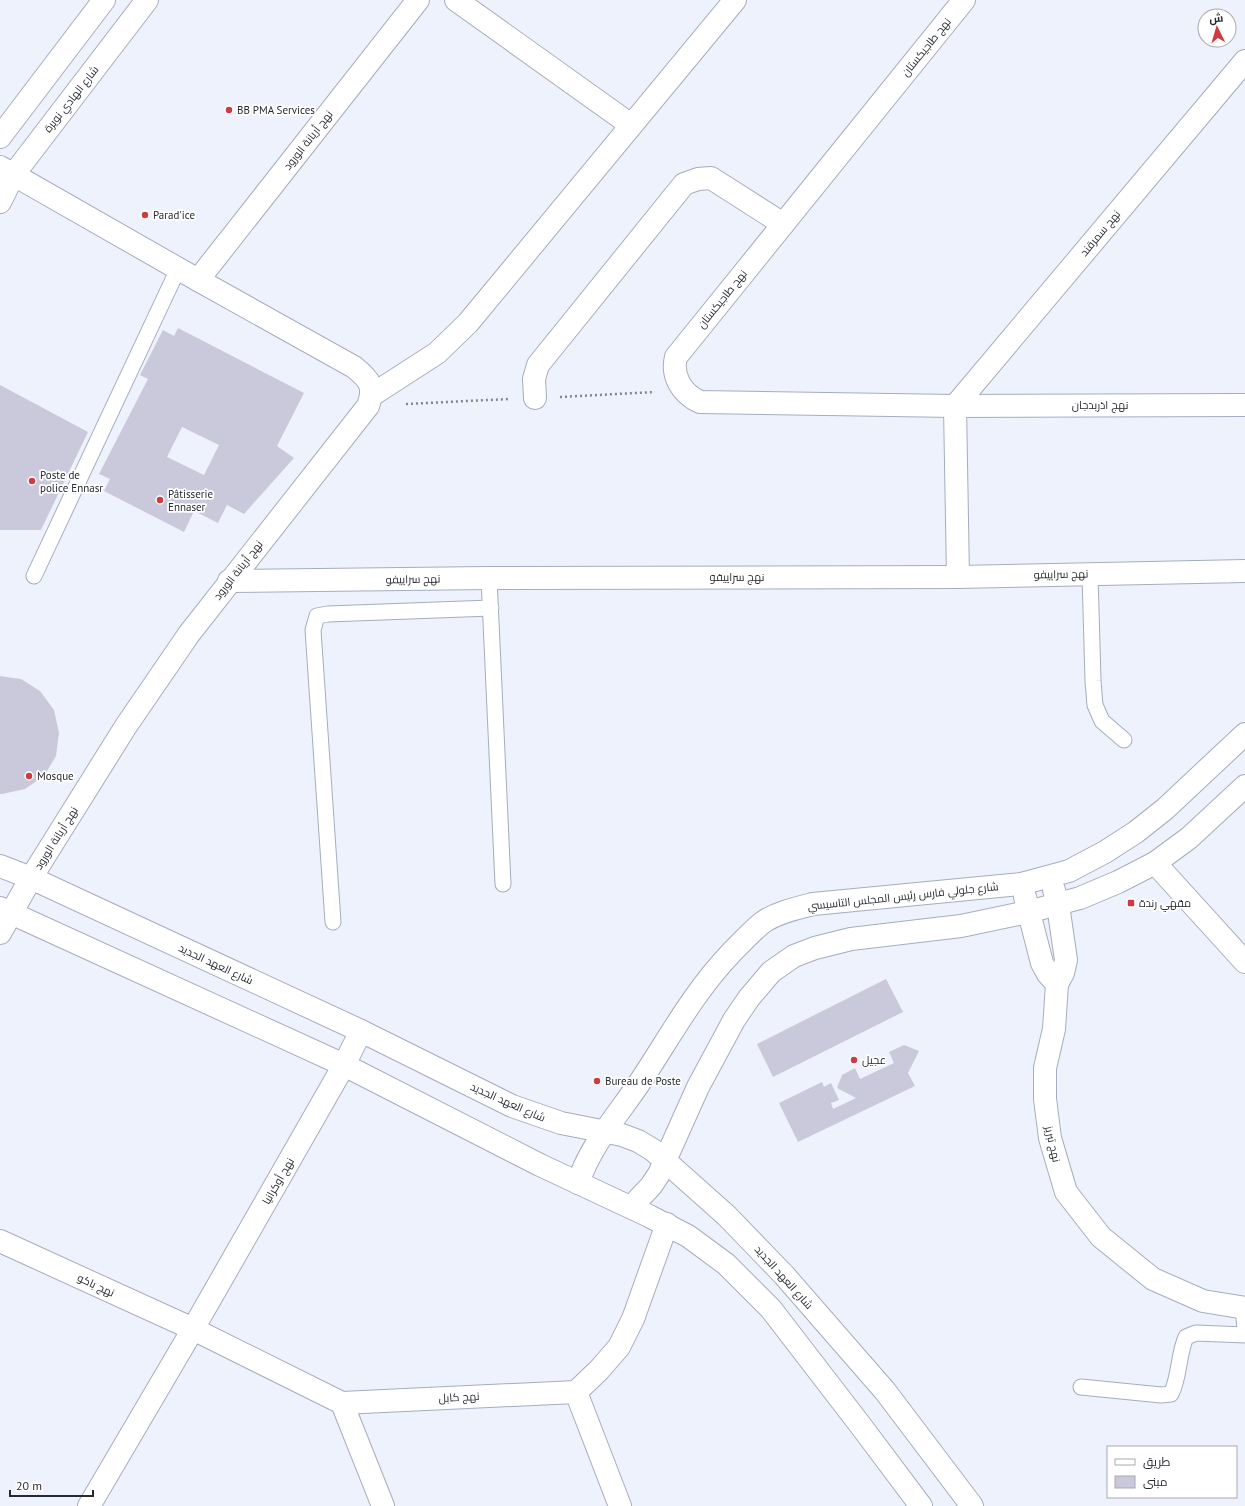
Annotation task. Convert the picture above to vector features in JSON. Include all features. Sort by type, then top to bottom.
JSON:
[{"type":"street","points":[[0,137],[104,0]]},
{"type":"street","name":"شارع الهادي نويرة","points":[[0,202],[7,170],[147,0]]},
{"type":"street","name":"نهج أريانة الورود","points":[[198,280],[418,0]]},
{"type":"street","points":[[456,0],[631,125]]},
{"type":"street","points":[[372,395],[437,353],[468,323],[735,0]]},
{"type":"street","name":"نهج طاجيكستان","points":[[955,406],[700,402],[691,398],[684,391],[675,375],[674,365],[676,357],[964,0]]},
{"type":"street","name":"نهج سمرقند","points":[[955,406],[1245,61]]},
{"type":"street","points":[[7,170],[178,269],[354,367],[368,382],[372,389],[372,395]]},
{"type":"street","points":[[535,398],[534,379],[538,365],[684,184],[698,179],[711,178],[783,224]]},
{"type":"street","name":"نهج أريانة الورود","points":[[0,933],[6,910],[31,878],[126,726],[189,634],[228,581],[368,406],[372,395]]},
{"type":"street","name":"نهج اذربدجان","points":[[955,406],[1245,405]]},
{"type":"street","points":[[955,406],[958,577]]},
{"type":"street","name":"نهج سراييفو","points":[[228,581],[489,578],[958,577],[1245,570]]},
{"type":"street","name":"شارع جلولي فارس رئيس المجلس التاسيسي","points":[[578,1183],[589,1156],[640,1082],[694,996],[722,962],[763,922],[789,910],[813,904],[1021,884],[1068,871],[1136,832],[1165,809],[1245,734]]},
{"type":"street","points":[[631,1207],[651,1186],[666,1160],[698,1087],[734,1020],[749,998],[771,972],[794,956],[815,948],[851,939],[961,926],[1028,912],[1080,898],[1118,882],[1155,862],[1189,838],[1245,786]]},
{"type":"street","points":[[1155,862],[1245,962]]},
{"type":"street","name":"شارع العهد الجديد","points":[[0,866],[31,878],[361,1031],[512,1106],[561,1123],[622,1135],[638,1141],[653,1150],[727,1216],[784,1275],[885,1391],[972,1506]]},
{"type":"street","name":"نهج تبريز","points":[[1051,876],[1058,904],[1066,960],[1063,973],[1057,984],[1054,1029],[1045,1068],[1045,1099],[1050,1138],[1066,1192],[1101,1237],[1153,1279],[1203,1301],[1244,1308]]},
{"type":"street","points":[[1021,884],[1042,963],[1048,974],[1057,984]]},
{"type":"street","points":[[6,910],[344,1065],[533,1161],[667,1224],[707,1249],[726,1264],[770,1309],[862,1426],[921,1506]]},
{"type":"street","name":"نهج أوكرانيا","points":[[89,1506],[193,1330],[344,1065],[361,1031]]},
{"type":"street","points":[[620,1506],[576,1392],[599,1370],[619,1347],[634,1319],[667,1224]]},
{"type":"street","name":"نهج باكو","points":[[0,1241],[193,1330]]},
{"type":"street","points":[[193,1330],[342,1403],[383,1506]]},
{"type":"street","name":"نهج كابل","points":[[342,1403],[576,1392]]},
{"type":"lane","points":[[34,576],[178,269]]},
{"type":"lane","points":[[1090,574],[1093,681],[1096,705],[1102,721],[1124,740]]},
{"type":"lane","points":[[489,578],[504,884]]},
{"type":"lane","points":[[333,922],[313,630],[317,616],[328,614],[491,608]]},
{"type":"lane","points":[[1244,1308],[1245,1329]]},
{"type":"lane","points":[[1081,1387],[1161,1395],[1171,1394],[1176,1384],[1182,1347],[1186,1337],[1196,1333],[1245,1334]]},
{"type":"building","points":[[178,328],[304,393],[277,446],[294,458],[244,514],[227,505],[218,523],[194,511],[184,532],[104,491],[110,479],[99,474],[148,379],[140,375],[163,330],[174,336]],"holes":[[[182,427],[219,445],[204,475],[167,457]]]},
{"type":"building","name":"Poste de police Ennasr","points":[[0,385],[88,432],[41,530],[0,530]]},
{"type":"building","points":[[0,676],[21,679],[40,691],[54,710],[59,733],[56,756],[44,776],[25,789],[2,794],[0,794]]},
{"type":"building","points":[[886,979],[903,1012],[773,1077],[757,1044]]},
{"type":"building","points":[[904,1045],[919,1051],[908,1073],[915,1086],[798,1142],[779,1103],[822,1082],[824,1087],[831,1083],[839,1100],[831,1103],[833,1109],[856,1098],[837,1088],[842,1075],[855,1068],[860,1079],[894,1063],[889,1052]]},
{"type":"place","name":"BB PMA Services","points":[[229,110]]},
{"type":"place","name":"Parad'ice","points":[[145,215]]},
{"type":"place","name":"Poste de police Ennasr","points":[[32,481]]},
{"type":"place","name":"Pâtisserie Ennaser","points":[[160,500]]},
{"type":"place","name":"Mosque","points":[[29,776]]},
{"type":"place","name":"مقهي رندة","points":[[1131,903]]},
{"type":"place","name":"عجيل","points":[[854,1060]]},
{"type":"place","name":"Bureau de Poste","points":[[597,1081]]}]
